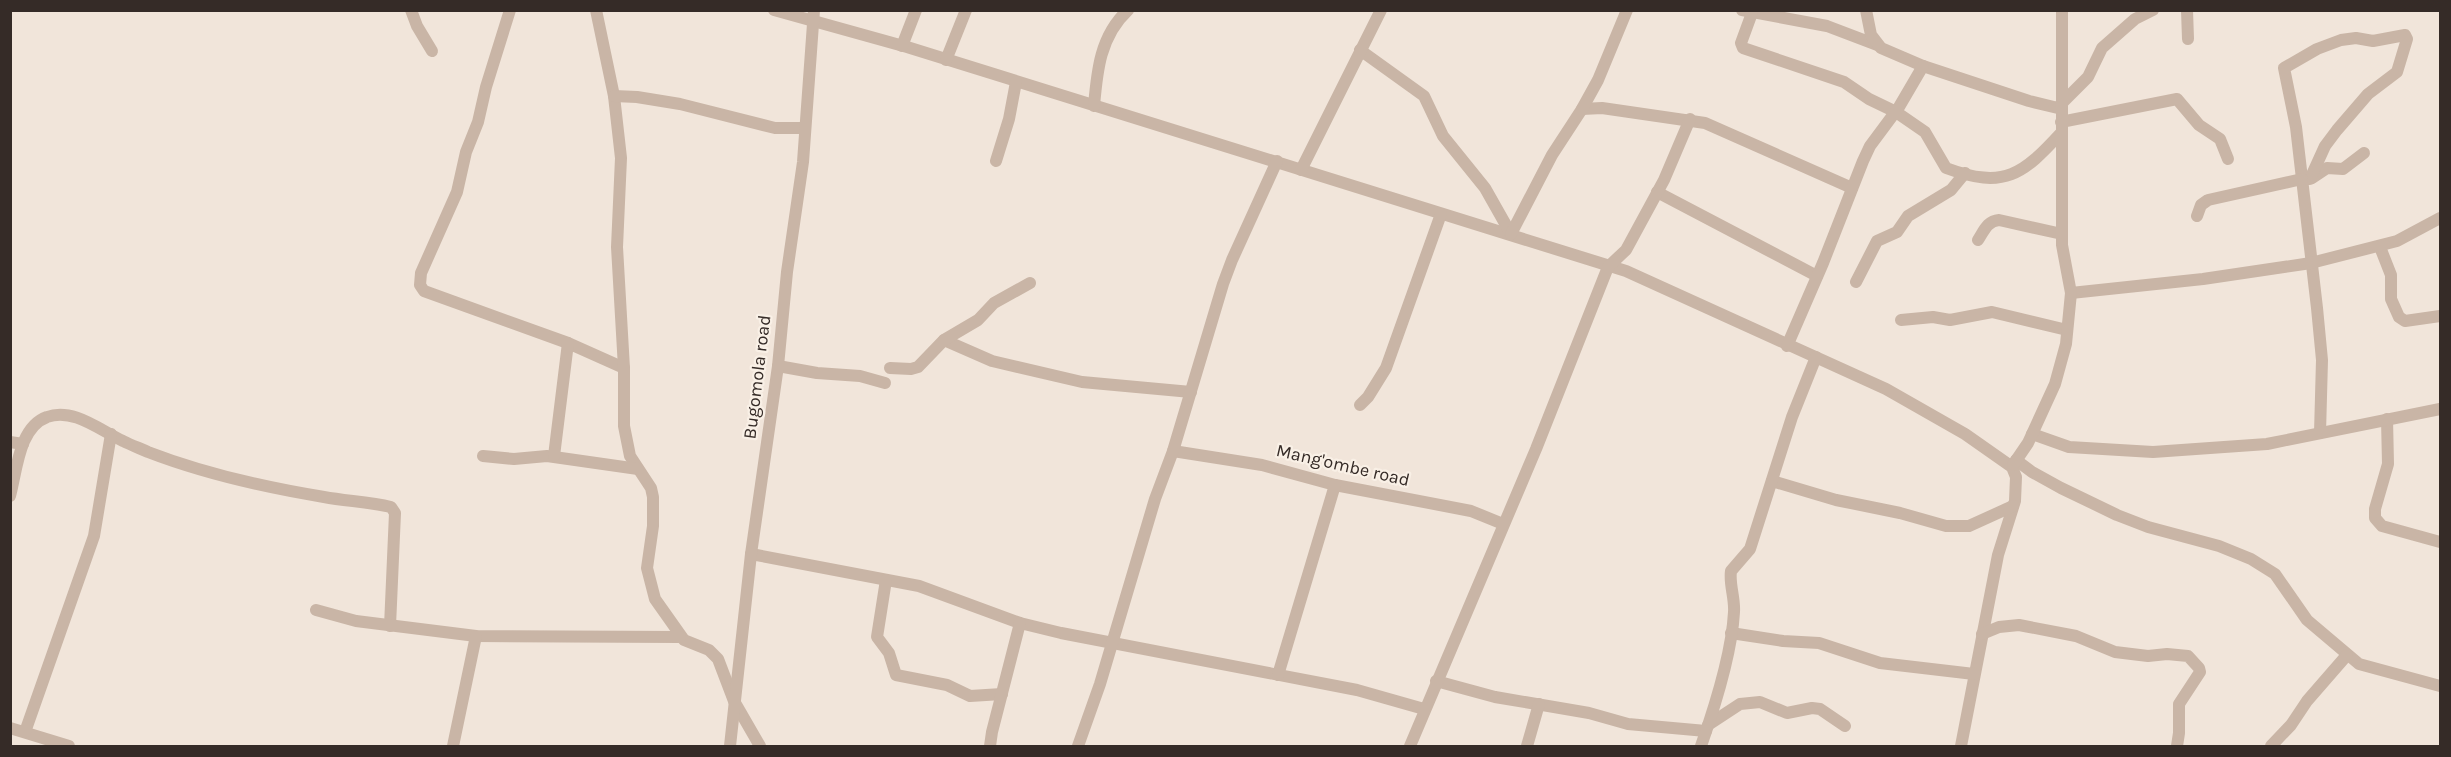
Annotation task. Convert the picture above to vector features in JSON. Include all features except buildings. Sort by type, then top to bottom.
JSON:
[{"type":"street","points":[[411,10],[417,26],[432,51]]},
{"type":"street","points":[[510,10],[486,87],[478,122],[464,159],[458,192],[421,273],[420,285],[424,291],[568,343],[624,368]]},
{"type":"street","points":[[596,10],[614,96],[621,158],[617,247],[624,368],[624,426],[630,456],[651,488],[653,497],[648,576],[656,599],[680,637],[690,644],[715,654],[722,666],[734,700],[760,747]]},
{"type":"street","points":[[774,10],[813,16],[946,60],[1277,161],[1626,272],[1787,346],[1856,374],[1921,408],[2000,456],[2117,515],[2148,527],[2219,546],[2251,559],[2279,578],[2307,620],[2362,666],[2440,686]]},
{"type":"street","points":[[902,46],[916,10]]},
{"type":"street","points":[[946,60],[966,10]]},
{"type":"street","points":[[1094,106],[1098,64],[1102,51],[1116,23],[1128,10]]},
{"type":"street","points":[[1301,170],[1381,10]]},
{"type":"street","points":[[1511,234],[1552,155],[1582,110],[1609,57],[1628,10]]},
{"type":"street","points":[[1866,10],[1868,26],[1877,45]]},
{"type":"street","points":[[1961,747],[1998,555],[2013,507],[2016,489],[2014,463],[2032,434],[2055,384],[2062,363],[2067,330],[2071,293],[2062,244],[2062,10]]},
{"type":"street","points":[[2061,106],[2088,77],[2102,48],[2135,19],[2153,10]]},
{"type":"street","points":[[2187,10],[2188,39]]},
{"type":"street","points":[[2061,106],[2020,98],[1923,66],[1827,26],[1747,12],[1741,44],[1743,48],[1844,82],[1869,99],[1896,112],[1925,132],[1946,168],[1991,177],[2015,174],[2034,162],[2061,127],[2176,99],[2199,124],[2220,139],[2228,159]]},
{"type":"street","name":"Bugomola road","points":[[729,747],[751,554],[778,366],[787,272],[803,162],[813,16]]},
{"type":"street","points":[[2305,182],[2325,146],[2337,130],[2368,94],[2399,70],[2407,39],[2405,35],[2377,41],[2356,38],[2341,40],[2317,49],[2284,67],[2295,116],[2305,182],[2322,360],[2320,433]]},
{"type":"street","points":[[1360,50],[1424,96],[1443,136],[1485,188],[1511,234]]},
{"type":"street","points":[[1787,346],[1870,146],[1896,112],[1923,66]]},
{"type":"street","points":[[996,161],[1009,120],[1016,82]]},
{"type":"street","points":[[614,96],[638,97],[680,104],[775,128],[805,128]]},
{"type":"street","points":[[1582,110],[1602,108],[1690,119],[1726,131],[1852,188]]},
{"type":"street","points":[[1410,747],[1424,709],[1536,449],[1608,267],[1626,250],[1657,192],[1690,119]]},
{"type":"street","points":[[2198,216],[2200,205],[2208,200],[2305,182],[2314,174],[2327,168],[2343,169],[2364,153]]},
{"type":"street","points":[[1078,747],[1100,684],[1155,499],[1173,451],[1232,260],[1277,161]]},
{"type":"street","points":[[1856,282],[1877,241],[1897,232],[1908,216],[1951,190],[1965,173]]},
{"type":"street","points":[[1657,192],[1817,276]]},
{"type":"street","points":[[1360,405],[1368,397],[1386,368],[1441,214]]},
{"type":"street","points":[[2071,293],[2203,279],[2311,263],[2380,247],[2407,237],[2440,218]]},
{"type":"street","points":[[1978,240],[1993,220],[2062,234]]},
{"type":"street","points":[[2380,247],[2391,275],[2391,302],[2399,317],[2405,321],[2440,316]]},
{"type":"street","points":[[890,368],[918,367],[944,340],[974,322],[994,303],[1030,284]]},
{"type":"street","points":[[1901,320],[1933,317],[1950,320],[1992,312],[2067,330]]},
{"type":"street","points":[[944,340],[992,361],[1061,377],[1108,385],[1191,392]]},
{"type":"street","points":[[554,456],[568,343]]},
{"type":"street","points":[[1701,747],[1731,633],[1734,609],[1731,571],[1750,549],[1792,417],[1816,357]]},
{"type":"street","points":[[778,366],[817,373],[860,376],[885,383]]},
{"type":"street","points":[[2032,434],[2069,447],[2142,452],[2267,444],[2440,409]]},
{"type":"street","points":[[10,496],[17,443],[34,423],[49,416],[64,415],[84,421],[128,444],[184,466],[221,477],[392,507],[395,513],[390,626]]},
{"type":"street","points":[[2387,419],[2388,464],[2375,509],[2375,519],[2381,525],[2440,542]]},
{"type":"street","points":[[25,732],[94,536],[111,434]]},
{"type":"street","name":"Mang'ombe road","points":[[1173,451],[1262,465],[1335,486],[1472,511],[1503,524]]},
{"type":"street","points":[[483,456],[514,459],[554,456],[639,469]]},
{"type":"street","points":[[1772,482],[1836,500],[1871,506],[1953,527],[1969,526],[2013,507]]},
{"type":"street","points":[[1278,675],[1335,486]]},
{"type":"street","points":[[751,554],[919,585],[1020,622],[1112,643],[1358,690],[1424,709]]},
{"type":"street","points":[[886,580],[877,637],[889,652],[896,675],[947,685],[970,696],[1002,694]]},
{"type":"street","points":[[316,610],[340,618],[476,636],[680,637]]},
{"type":"street","points":[[990,747],[1020,622]]},
{"type":"street","points":[[1982,634],[1999,627],[2019,625],[2076,636],[2115,652],[2190,657],[2200,672],[2180,704],[2180,733],[2177,747]]},
{"type":"street","points":[[1731,633],[1783,641],[1819,643],[1880,663],[1974,674]]},
{"type":"street","points":[[453,747],[476,636]]},
{"type":"street","points":[[2271,747],[2307,700],[2347,655]]},
{"type":"street","points":[[1436,681],[1495,697],[1539,704],[1628,724],[1707,728],[1740,704],[1760,702],[1787,713],[1812,708],[1820,709],[1845,726]]},
{"type":"street","points":[[1527,747],[1539,704]]},
{"type":"street","points":[[10,728],[69,747]]}]
